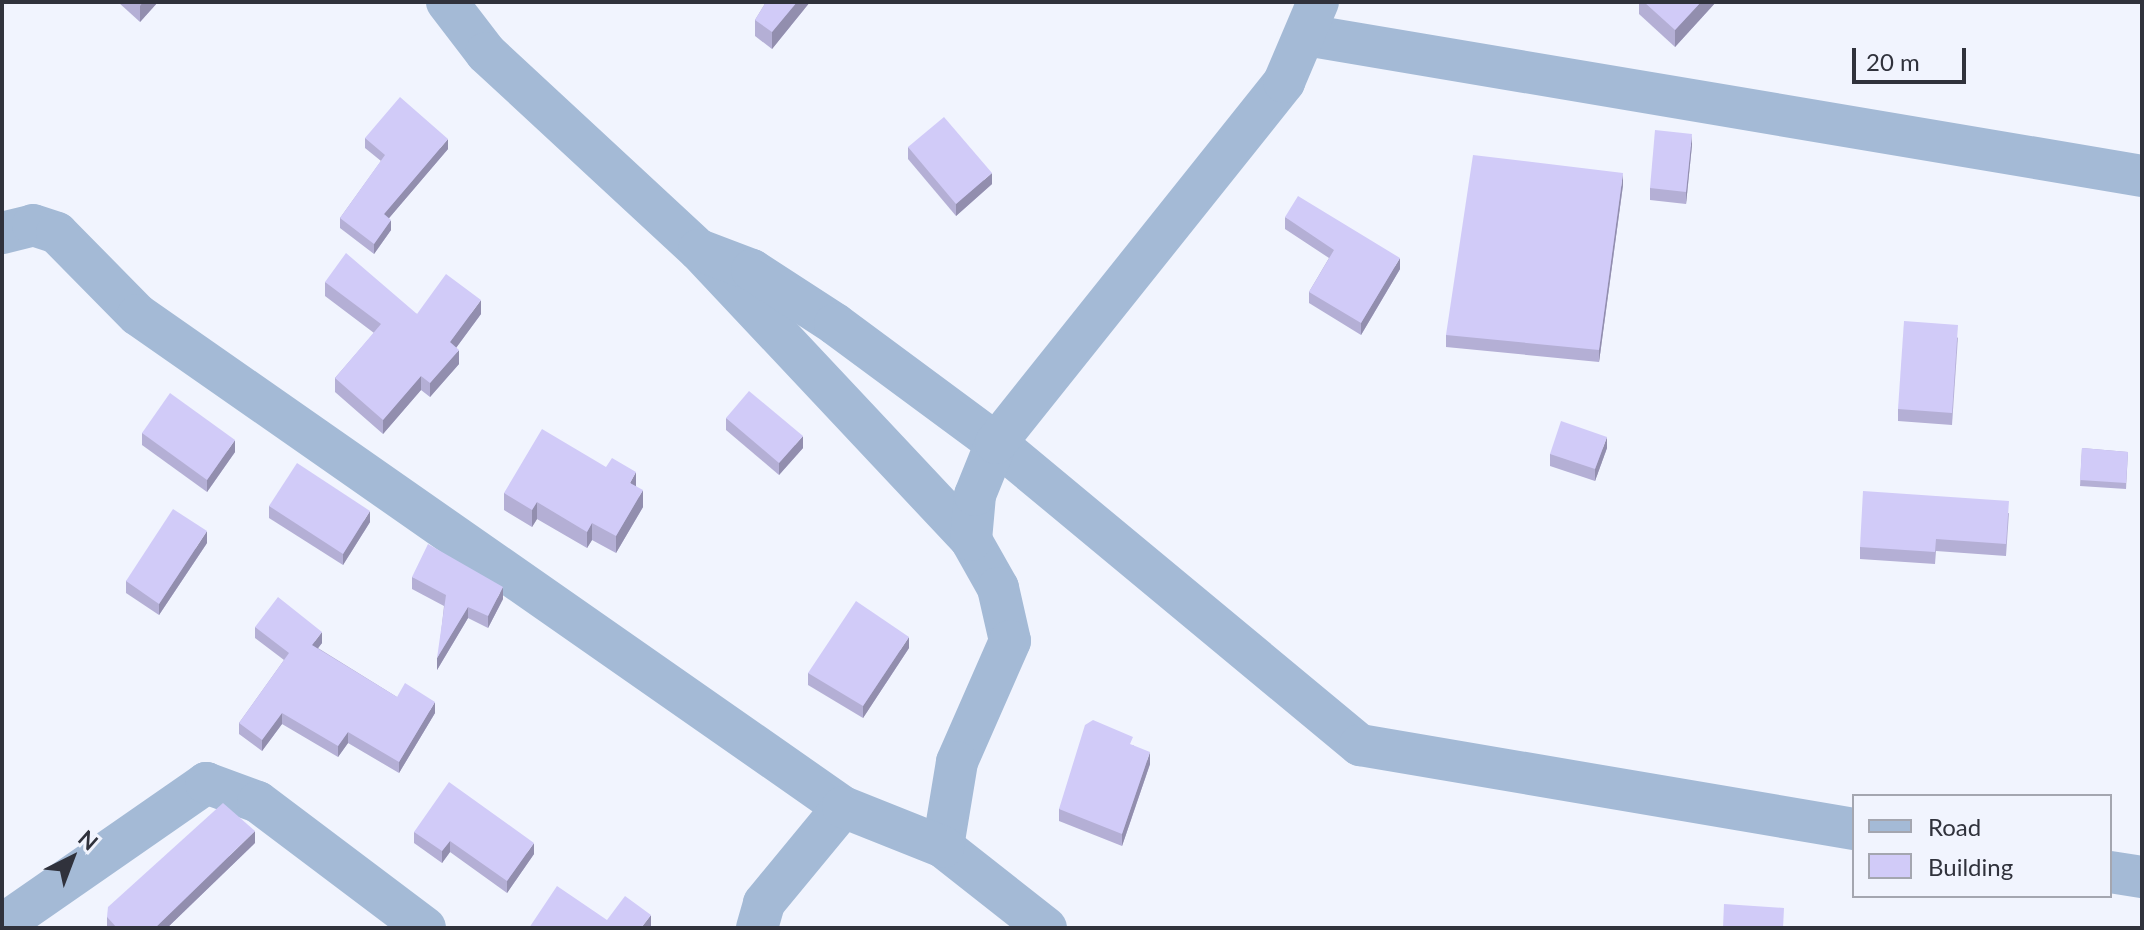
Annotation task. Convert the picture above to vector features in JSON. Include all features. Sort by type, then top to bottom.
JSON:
[{"type":"street","points":[[447,2],[486,53],[584,150],[699,250],[971,540],[998,588],[1010,641],[957,762],[943,847]]},
{"type":"street","points":[[971,540],[975,495],[996,443],[1218,169],[1284,82],[1312,18],[2142,176]]},
{"type":"street","points":[[2,233],[33,225],[57,233],[138,315],[843,807],[943,847],[1046,928]]},
{"type":"street","points":[[699,250],[752,270],[835,324],[996,443],[1360,745],[1852,829]]},
{"type":"street","points":[[2,925],[206,783],[258,802],[425,928]]},
{"type":"street","points":[[757,928],[764,903],[843,807]]},
{"type":"street","points":[[2112,872],[2142,877]]},
{"type":"building","points":[[766,2],[797,2],[772,32],[755,20]]},
{"type":"building","points":[[1644,2],[1701,2],[1675,30]]},
{"type":"building","points":[[400,97],[448,139],[384,214],[391,220],[374,244],[340,218],[385,155],[365,138]]},
{"type":"building","points":[[944,117],[992,173],[956,204],[908,147]]},
{"type":"building","points":[[1655,130],[1692,134],[1686,192],[1650,188]]},
{"type":"building","points":[[1473,155],[1623,173],[1599,350],[1446,335]]},
{"type":"building","points":[[1298,196],[1400,258],[1361,323],[1309,292],[1334,250],[1285,217]]},
{"type":"building","points":[[346,253],[417,314],[446,274],[481,300],[450,342],[459,350],[430,383],[421,376],[383,420],[335,378],[381,324],[325,282]]},
{"type":"building","points":[[1904,321],[1958,325],[1952,413],[1898,409]]},
{"type":"building","points":[[749,391],[803,436],[779,463],[726,418]]},
{"type":"building","points":[[170,393],[235,440],[207,480],[142,433]]},
{"type":"building","points":[[1561,421],[1607,437],[1595,469],[1550,454]]},
{"type":"building","points":[[542,429],[606,467],[612,458],[636,472],[630,483],[643,490],[616,536],[592,523],[587,532],[537,502],[532,510],[504,493]]},
{"type":"building","points":[[2082,448],[2128,452],[2126,483],[2080,480]]},
{"type":"building","points":[[297,463],[370,511],[343,554],[269,506]]},
{"type":"building","points":[[1863,491],[2009,501],[2006,544],[1936,539],[1935,552],[1860,547]]},
{"type":"building","points":[[173,509],[207,531],[159,604],[126,581]]},
{"type":"building","points":[[428,544],[503,587],[488,616],[468,607],[437,658],[446,595],[412,577]]},
{"type":"building","points":[[278,597],[322,632],[312,645],[397,697],[405,683],[435,702],[399,762],[348,732],[338,746],[282,713],[262,740],[239,723],[289,653],[255,627]]},
{"type":"building","points":[[856,601],[909,637],[863,706],[808,673]]},
{"type":"building","points":[[1093,720],[1133,737],[1130,744],[1150,752],[1122,834],[1059,809],[1085,725]]},
{"type":"building","points":[[449,782],[534,843],[507,881],[450,841],[442,851],[414,832]]},
{"type":"building","points":[[223,803],[255,831],[155,928],[117,928],[107,917],[108,907]]},
{"type":"building","points":[[557,886],[607,920],[625,896],[651,915],[641,928],[529,928]]},
{"type":"building","points":[[1724,904],[1784,908],[1783,928],[1723,928]]}]
